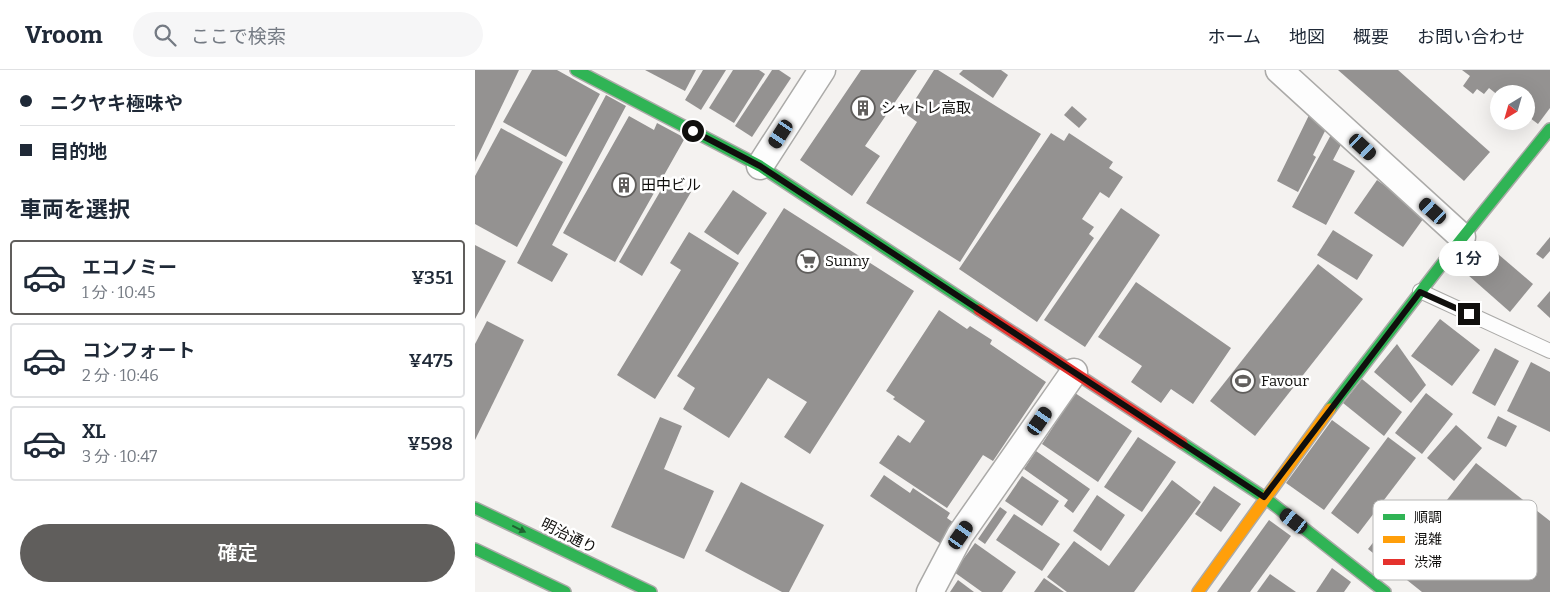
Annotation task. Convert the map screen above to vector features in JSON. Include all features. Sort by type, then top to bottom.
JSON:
[{"type":"street","points":[[576,70],[760,166],[1264,497],[1385,592]]},
{"type":"street","points":[[760,166],[822,70]]},
{"type":"street","points":[[1279,70],[1462,237]]},
{"type":"street","points":[[1197,592],[1264,497],[1462,237],[1550,128]]},
{"type":"street","points":[[930,592],[961,535],[1074,372]]},
{"type":"street","name":"明治通り","points":[[475,508],[651,592]]},
{"type":"street","points":[[475,549],[565,592]]},
{"type":"lane","points":[[1420,292],[1550,352]]},
{"type":"building","points":[[475,70],[519,70],[475,162]]},
{"type":"building","points":[[532,70],[557,70],[600,94],[566,157],[503,122]]},
{"type":"building","points":[[645,70],[696,70],[685,91]]},
{"type":"building","points":[[703,70],[726,70],[701,110],[685,100]]},
{"type":"building","points":[[733,70],[759,70],[765,74],[734,123],[709,108]]},
{"type":"building","points":[[772,70],[779,70],[791,78],[752,137],[735,126]]},
{"type":"building","name":"シャトレ高取","points":[[861,70],[917,70],[865,146],[880,156],[852,196],[800,160]]},
{"type":"building","points":[[934,70],[938,70],[1041,134],[960,262],[866,203],[917,122],[906,114]]},
{"type":"building","points":[[963,70],[1001,70],[1008,75],[993,98],[959,74]]},
{"type":"building","points":[[1338,70],[1398,70],[1490,152],[1464,181]]},
{"type":"building","points":[[1462,70],[1550,70],[1550,108],[1538,124],[1535,122],[1535,85],[1490,85],[1490,89],[1484,94],[1477,89],[1473,94],[1463,86],[1470,76]]},
{"type":"building","points":[[606,95],[626,106],[552,245],[568,254],[552,282],[517,263]]},
{"type":"building","points":[[1072,106],[1087,119],[1079,128],[1064,115]]},
{"type":"building","points":[[1310,113],[1329,123],[1313,155],[1316,157],[1298,192],[1277,181]]},
{"type":"building","name":"田中ビル","points":[[629,116],[654,130],[657,123],[685,138],[615,262],[563,233]]},
{"type":"building","points":[[501,128],[563,162],[517,247],[475,224],[475,176]]},
{"type":"building","points":[[1333,131],[1345,137],[1333,160],[1355,171],[1326,225],[1292,207]]},
{"type":"building","points":[[1051,133],[1064,141],[1069,133],[1113,162],[1109,168],[1123,177],[1109,198],[1100,192],[1082,219],[1094,227],[1089,234],[1094,238],[1037,322],[959,269]]},
{"type":"building","points":[[668,178],[691,192],[642,276],[619,262]]},
{"type":"building","points":[[1377,180],[1426,215],[1403,247],[1354,213]]},
{"type":"building","points":[[733,190],[767,213],[738,255],[704,232]]},
{"type":"building","points":[[784,208],[914,291],[810,454],[784,437],[807,402],[768,378],[729,438],[683,409],[695,388],[677,376]]},
{"type":"building","points":[[1121,208],[1160,235],[1085,347],[1044,320]]},
{"type":"building","points":[[1333,230],[1373,255],[1357,280],[1317,255]]},
{"type":"building","points":[[689,232],[739,263],[655,399],[617,375],[681,270],[670,263]]},
{"type":"building","points":[[1550,237],[1550,251],[1543,259],[1536,254]]},
{"type":"building","points":[[475,245],[506,261],[475,319]]},
{"type":"building","points":[[1491,248],[1533,284],[1510,312],[1468,275]]},
{"type":"building","points":[[1318,264],[1363,299],[1255,436],[1210,401]]},
{"type":"building","points":[[1136,282],[1231,348],[1193,404],[1171,389],[1161,403],[1131,382],[1142,366],[1098,337]]},
{"type":"building","points":[[1550,291],[1550,318],[1537,306]]},
{"type":"building","points":[[939,310],[967,329],[970,326],[992,340],[990,344],[1046,382],[993,461],[983,455],[947,508],[879,463],[898,435],[910,443],[925,421],[893,399],[895,397],[886,391]]},
{"type":"building","points":[[1440,319],[1480,350],[1452,386],[1411,356]]},
{"type":"building","points":[[487,321],[524,340],[475,440],[475,344]]},
{"type":"building","points":[[1397,344],[1426,385],[1411,403],[1374,372]]},
{"type":"building","points":[[1495,348],[1519,361],[1495,406],[1472,393]]},
{"type":"building","points":[[1531,362],[1550,372],[1550,432],[1507,411]]},
{"type":"building","points":[[1362,379],[1402,412],[1384,436],[1343,403]]},
{"type":"building","points":[[1075,393],[1132,431],[1098,482],[1042,444]]},
{"type":"building","points":[[1426,393],[1453,414],[1422,454],[1395,433]]},
{"type":"building","points":[[1498,416],[1517,426],[1506,447],[1487,438]]},
{"type":"building","points":[[660,417],[682,426],[664,469],[714,491],[684,559],[611,527]]},
{"type":"building","points":[[1332,420],[1370,448],[1324,510],[1286,483]]},
{"type":"building","points":[[1456,425],[1482,448],[1454,481],[1427,458]]},
{"type":"building","points":[[1138,437],[1176,462],[1142,512],[1104,487]]},
{"type":"building","points":[[1388,437],[1416,458],[1384,500],[1373,500],[1373,514],[1358,534],[1331,513]]},
{"type":"building","points":[[1036,451],[1090,489],[1073,513],[1064,506],[1068,500],[1024,469]]},
{"type":"building","points":[[1476,463],[1523,500],[1447,500]]},
{"type":"building","points":[[884,475],[910,493],[913,488],[950,513],[947,518],[954,523],[941,544],[870,496]]},
{"type":"building","points":[[1022,476],[1059,501],[1042,526],[1005,501]]},
{"type":"building","points":[[1172,480],[1201,502],[1134,592],[1067,592],[1047,577],[1074,541],[1109,566]]},
{"type":"building","points":[[741,482],[824,525],[789,592],[782,592],[705,551]]},
{"type":"building","points":[[1214,486],[1241,504],[1221,532],[1195,514]]},
{"type":"building","points":[[1097,495],[1125,515],[1101,551],[1073,531]]},
{"type":"building","points":[[1000,507],[1007,512],[985,544],[978,539]]},
{"type":"building","points":[[1537,511],[1550,521],[1550,592],[1422,592],[1407,580],[1537,580]]},
{"type":"building","points":[[1014,514],[1060,544],[1042,571],[996,540]]},
{"type":"building","points":[[1269,520],[1291,536],[1250,592],[1217,592]]},
{"type":"building","points":[[975,543],[1016,572],[1002,592],[982,592],[954,572]]},
{"type":"building","points":[[1373,543],[1373,553],[1368,549]]},
{"type":"building","points":[[1332,568],[1351,582],[1344,592],[1316,592]]},
{"type":"building","points":[[1270,574],[1296,592],[1257,592]]},
{"type":"building","points":[[1044,578],[1064,592],[1034,592]]},
{"type":"building","points":[[958,580],[974,592],[950,592]]},
{"type":"traffic: fast","points":[[576,70],[760,166],[979,310]]},
{"type":"traffic: fast","points":[[1330,409],[1459,242],[1550,129]]},
{"type":"traffic: fast","points":[[1182,443],[1264,497],[1385,592]]},
{"type":"traffic: fast","points":[[475,508],[651,592]]},
{"type":"traffic: fast","points":[[475,549],[565,592]]},
{"type":"traffic: slow","points":[[1198,592],[1330,409]]},
{"type":"traffic: jam","points":[[979,310],[1182,443]]},
{"type":"place","name":"シャトレ高取","points":[[863,108]]},
{"type":"place","name":"田中ビル","points":[[624,185]]},
{"type":"place","name":"Sunny","points":[[808,261]]},
{"type":"place","name":"Favour","points":[[1243,381]]},
{"type":"route","points":[[693,131],[760,166],[1264,497],[1420,292],[1469,314]]}]
